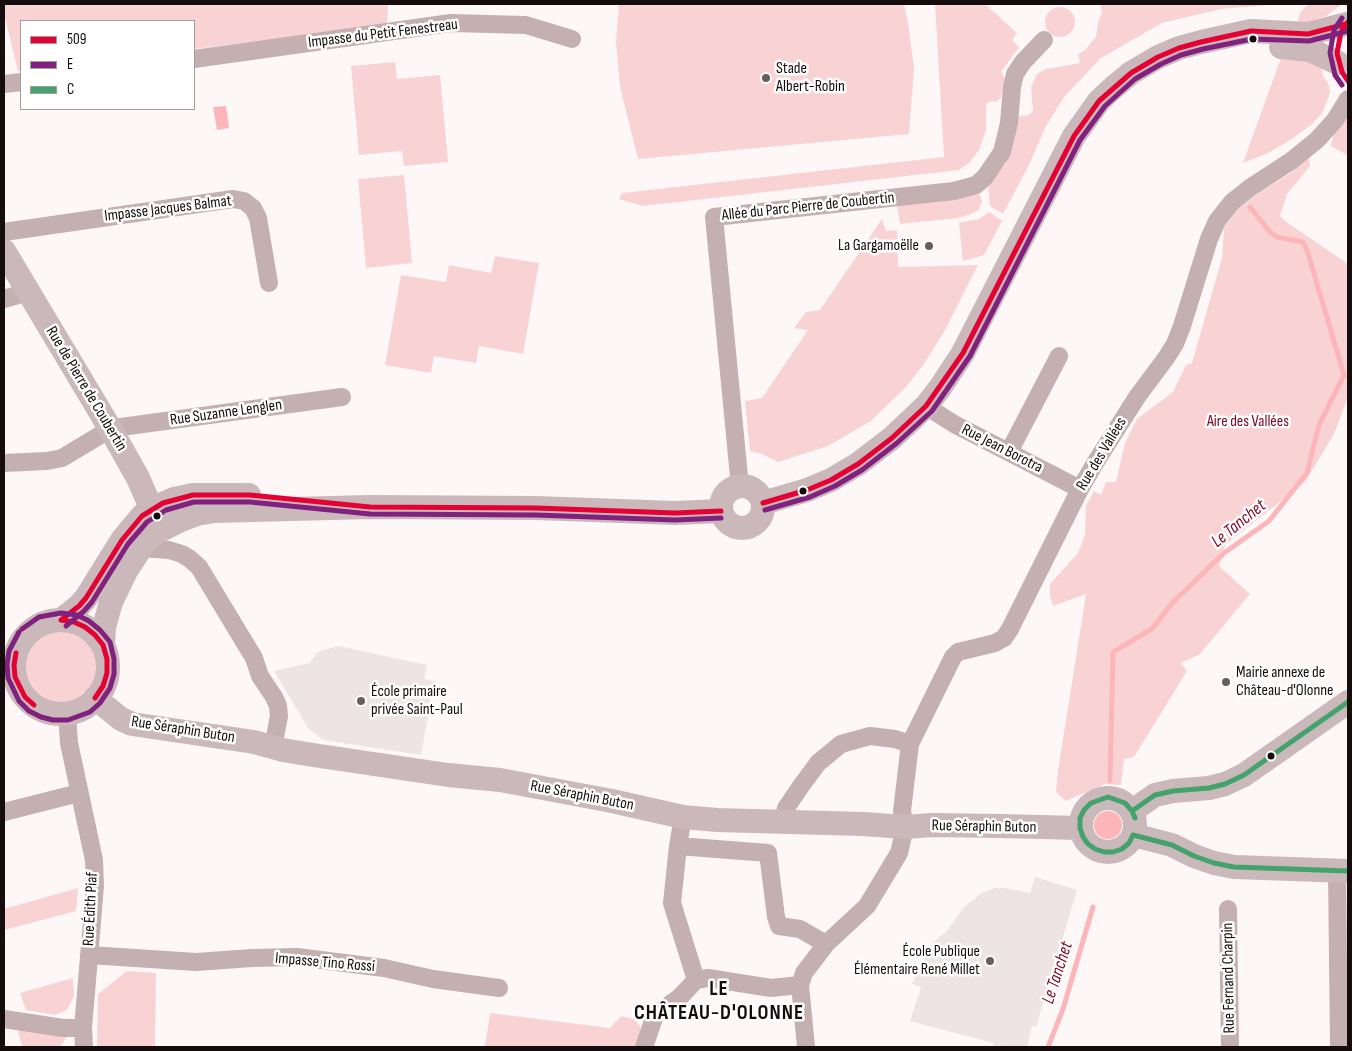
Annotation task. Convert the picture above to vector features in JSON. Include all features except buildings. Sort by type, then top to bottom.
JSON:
[{"type":"main road","points":[[762,503],[807,490],[831,480],[858,464],[892,438],[926,406],[963,353],[1068,148],[1086,118],[1114,86],[1158,57],[1179,48],[1251,31],[1308,34],[1347,23]]},
{"type":"main road","points":[[1343,72],[1337,53],[1341,32],[1347,23]]},
{"type":"main road","points":[[1225,38],[1310,50],[1343,72]]},
{"type":"main road","name":"Rue de Pierre de Coubertin","points":[[4,251],[111,430],[138,478],[156,520]]},
{"type":"main road","points":[[733,488],[752,489],[757,492],[762,503],[761,516],[752,526],[745,528],[732,526],[723,517],[721,511],[724,498],[733,488]]},
{"type":"main road","points":[[103,645],[86,627],[74,622],[62,620],[42,624],[33,630],[10,658],[14,665],[15,677],[19,688],[15,697],[55,713],[67,713],[82,708],[95,698],[103,686],[107,673],[107,659],[103,645],[106,614],[111,602],[126,571],[148,539],[156,520],[174,499],[192,495],[250,495],[370,507],[536,508],[675,513],[721,511]]},
{"type":"main road","points":[[62,620],[86,598],[128,532],[142,516],[156,520]]},
{"type":"main road","name":"Rue Séraphin Buton","points":[[95,698],[121,719],[132,724],[254,742],[283,750],[349,761],[448,775],[500,780],[612,801],[683,817],[716,820],[872,824],[905,827],[932,825],[1080,828]]},
{"type":"main road","points":[[1132,811],[1155,795],[1174,791],[1209,788],[1225,784],[1244,775],[1348,702]]},
{"type":"main road","points":[[1108,797],[1126,803],[1132,811],[1135,818],[1134,835],[1122,849],[1113,852],[1095,850],[1083,837],[1080,828],[1080,818],[1084,810],[1091,803],[1108,797]]},
{"type":"main road","points":[[1134,835],[1172,845],[1214,863],[1234,867],[1343,871]]},
{"type":"street","name":"Impasse du Petit Fenestreau","points":[[195,59],[451,23],[526,26],[572,39]]},
{"type":"street","name":"Allée du Parc Pierre de Coubertin","points":[[740,487],[714,217],[954,191],[976,185],[985,177],[1002,152],[1009,123],[1015,74],[1023,62],[1044,40]]},
{"type":"street","points":[[4,84],[20,82]]},
{"type":"street","name":"Rue des Vallées","points":[[800,985],[804,973],[826,944],[867,906],[899,853],[905,827],[902,811],[910,744],[953,657],[958,652],[995,643],[1004,638],[1010,630],[1080,489],[1137,397],[1175,344],[1209,239],[1217,222],[1232,202],[1251,187],[1280,169],[1317,140],[1335,120],[1348,99]]},
{"type":"street","name":"Impasse Jacques Balmat","points":[[4,232],[233,199],[244,201],[253,208],[258,218],[269,283]]},
{"type":"street","points":[[4,299],[28,292]]},
{"type":"street","points":[[1010,452],[1059,356]]},
{"type":"street","name":"Rue Suzanne Lenglen","points":[[4,463],[47,461],[62,458],[111,430],[121,427],[342,397]]},
{"type":"street","name":"Rue Jean Borotra","points":[[926,406],[942,418],[1080,489]]},
{"type":"street","points":[[140,548],[169,550],[182,554],[198,567],[254,658],[260,676],[274,696],[279,716],[273,747]]},
{"type":"street","name":"Rue Édith Piaf","points":[[67,713],[69,743],[94,860],[95,886],[82,1028],[84,1047]]},
{"type":"street","points":[[783,821],[786,808],[818,763],[841,744],[870,736],[895,738],[910,744]]},
{"type":"street","points":[[4,812],[79,793]]},
{"type":"street","points":[[683,817],[672,903],[696,980]]},
{"type":"street","points":[[678,846],[768,853],[776,917],[779,926],[800,928],[826,944]]},
{"type":"street","points":[[1339,1047],[1343,871]]},
{"type":"street","name":"Rue Fernand Charpin","points":[[1228,909],[1230,1047]]},
{"type":"street","name":"Impasse Tino Rossi","points":[[89,956],[196,962],[252,958],[297,958],[384,968],[433,979],[500,988]]},
{"type":"street","points":[[644,1047],[655,1016],[680,997],[696,980],[708,978],[771,988],[800,985],[806,1047]]},
{"type":"street","points":[[4,1019],[63,1028],[82,1028]]},
{"type":"shaded area","points":[[226,106],[229,128],[217,130],[213,107]]},
{"type":"shaded area","name":"École primaire privée Saint-Paul","points":[[338,646],[427,665],[424,679],[434,681],[421,755],[323,740],[308,728],[274,671],[309,663],[318,652]]},
{"type":"shaded area","points":[[1108,811],[1118,815],[1122,825],[1118,835],[1108,839],[1098,835],[1094,825],[1098,815]]},
{"type":"shaded area","name":"École Publique Élémentaire René Millet","points":[[1035,877],[1077,890],[1036,1027],[1032,1026],[1027,1047],[998,1045],[994,1047],[993,1043],[910,1021],[921,987],[912,984],[933,942],[946,932],[964,907],[983,892],[995,888],[1005,888],[1030,893]]},
{"type":"green space","points":[[4,4],[388,4],[387,25],[195,49],[195,20],[20,20],[20,71],[18,71],[4,14]]},
{"type":"green space","name":"Stade Albert-Robin","points":[[619,4],[904,4],[914,68],[909,134],[638,159],[620,87],[616,42]]},
{"type":"green space","points":[[935,4],[985,4],[1017,33],[1012,40],[1019,47],[1001,72],[1005,79],[1001,98],[996,102],[990,101],[986,105],[986,130],[979,150],[969,163],[959,170],[643,206],[619,199],[622,193],[944,157]]},
{"type":"green space","points":[[1100,4],[1281,4],[1221,9],[1162,23],[1101,58],[1064,97],[1046,126],[1029,165],[1003,214],[990,206],[988,184],[1005,165],[1013,145],[1017,116],[1029,115],[1033,111],[1031,87],[1037,74],[1046,69],[1080,63],[1078,54],[1085,50],[1096,37],[1102,12]]},
{"type":"green space","points":[[1311,4],[1342,4],[1326,16],[1309,22],[1297,23],[1300,13]]},
{"type":"green space","points":[[1060,7],[1070,12],[1075,22],[1070,32],[1060,37],[1050,32],[1045,22],[1050,12]]},
{"type":"green space","points":[[1286,55],[1321,65],[1330,93],[1323,112],[1312,124],[1292,139],[1268,153],[1243,163],[1281,58]]},
{"type":"green space","points":[[395,62],[397,79],[440,75],[448,162],[404,166],[402,151],[359,155],[351,66]]},
{"type":"green space","points":[[1348,113],[1347,155],[1331,146],[1334,132]]},
{"type":"green space","name":"Aire des Vallées","points":[[1309,158],[1310,166],[1287,194],[1280,216],[1348,264],[1348,397],[1334,434],[1305,482],[1225,545],[1219,566],[1250,594],[1200,654],[1181,663],[1187,671],[1134,757],[1124,759],[1121,785],[1105,784],[1066,801],[1056,792],[1058,771],[1086,594],[1053,606],[1050,596],[1050,584],[1078,553],[1085,535],[1086,506],[1094,491],[1101,495],[1106,482],[1116,482],[1125,443],[1137,419],[1173,392],[1186,365],[1192,363],[1222,258],[1224,228],[1238,209]]},
{"type":"green space","points":[[404,175],[412,263],[366,268],[358,179]]},
{"type":"green space","points":[[979,193],[982,201],[979,210],[971,214],[958,218],[900,224],[897,205]]},
{"type":"green space","points":[[989,212],[1002,221],[984,255],[963,261],[959,223],[979,219]]},
{"type":"green space","points":[[882,219],[886,231],[897,230],[898,267],[978,265],[945,330],[924,364],[906,387],[871,421],[828,446],[778,462],[762,454],[750,451],[745,401],[762,398],[808,330],[794,328],[806,312],[820,310]]},
{"type":"green space","points":[[495,256],[539,263],[523,354],[479,346],[476,363],[434,356],[431,373],[385,365],[401,275],[446,282],[449,265],[491,273]]},
{"type":"green space","points":[[61,628],[76,631],[88,639],[96,651],[99,666],[96,681],[88,693],[76,701],[61,704],[46,701],[34,693],[26,681],[23,666],[26,651],[34,639],[46,631]]},
{"type":"green space","points":[[78,888],[76,911],[4,930],[4,909]]},
{"type":"green space","points":[[127,971],[156,973],[155,1047],[97,1047],[98,994]]},
{"type":"green space","points":[[73,978],[74,996],[67,1010],[55,1015],[26,1010],[20,993]]},
{"type":"green space","points":[[490,1013],[610,1028],[621,1016],[634,1019],[640,1026],[640,1036],[635,1047],[485,1047]]},
{"type":"green space","points":[[17,1027],[67,1037],[60,1047],[22,1047]]},
{"type":"waterway","name":"Le Tanchet","points":[[1110,781],[1113,652],[1152,629],[1173,602],[1224,553],[1269,521],[1307,473],[1319,425],[1344,375],[1303,242],[1277,237],[1270,232],[1250,207]]},
{"type":"waterway","name":"Le Tanchet","points":[[1048,1047],[1063,1009],[1093,907]]},
{"type":"transit line","name":"E","points":[[1342,18],[1334,30],[1330,53],[1335,75],[1342,85]]},
{"type":"transit line","name":"509","points":[[1348,22],[1341,32],[1337,53],[1342,72],[1348,81]]},
{"type":"transit line","name":"509","points":[[763,503],[807,490],[831,480],[858,464],[892,438],[926,406],[963,353],[1074,136],[1099,101],[1131,73],[1158,57],[1179,48],[1201,42],[1251,31],[1308,34],[1346,24]]},
{"type":"transit line","name":"E","points":[[765,510],[810,497],[835,486],[862,470],[897,443],[932,411],[970,356],[1080,140],[1105,106],[1135,79],[1181,55],[1203,49],[1252,39],[1309,41],[1348,31]]},
{"type":"transit line","name":"509","points":[[61,620],[86,598],[122,540],[142,516],[163,503],[193,495],[250,495],[370,507],[536,508],[675,513],[721,511]]},
{"type":"transit line","name":"E","points":[[66,626],[92,602],[128,544],[147,522],[166,510],[194,502],[250,502],[370,514],[536,515],[675,520],[721,518]]},
{"type":"transit line","name":"E","points":[[19,632],[9,651],[7,664],[8,678],[19,701],[29,711],[53,720],[68,720],[90,712],[100,703],[110,688],[114,674],[114,659],[110,642],[100,630],[89,621],[77,615],[61,613],[39,617],[22,629]]},
{"type":"transit line","name":"509","points":[[61,620],[74,622],[85,627],[103,645],[107,659],[107,673],[103,686],[95,698]]},
{"type":"transit line","name":"509","points":[[16,653],[15,677],[25,697],[34,705]]},
{"type":"transit line","name":"C","points":[[1132,811],[1155,795],[1173,791],[1209,788],[1225,784],[1244,775],[1348,702]]},
{"type":"transit line","name":"C","points":[[1133,835],[1129,843],[1122,849],[1104,852],[1095,849],[1083,837],[1080,828],[1080,818],[1084,810],[1091,803],[1108,797],[1125,803],[1135,818]]},
{"type":"transit line","name":"C","points":[[1133,835],[1172,845],[1194,856],[1234,867],[1348,871]]},
{"type":"place","name":"Stade Albert-Robin","points":[[766,78]]},
{"type":"place","name":"La Gargamoëlle","points":[[929,246]]},
{"type":"place","name":"Mairie annexe de Château-d'Olonne","points":[[1226,682]]},
{"type":"place","name":"École primaire privée Saint-Paul","points":[[361,701]]},
{"type":"place","name":"École Publique Élémentaire René Millet","points":[[990,961]]},
{"type":"district","name":"LE CHÂTEAU-D'OLONNE","points":[[719,1002]]}]
